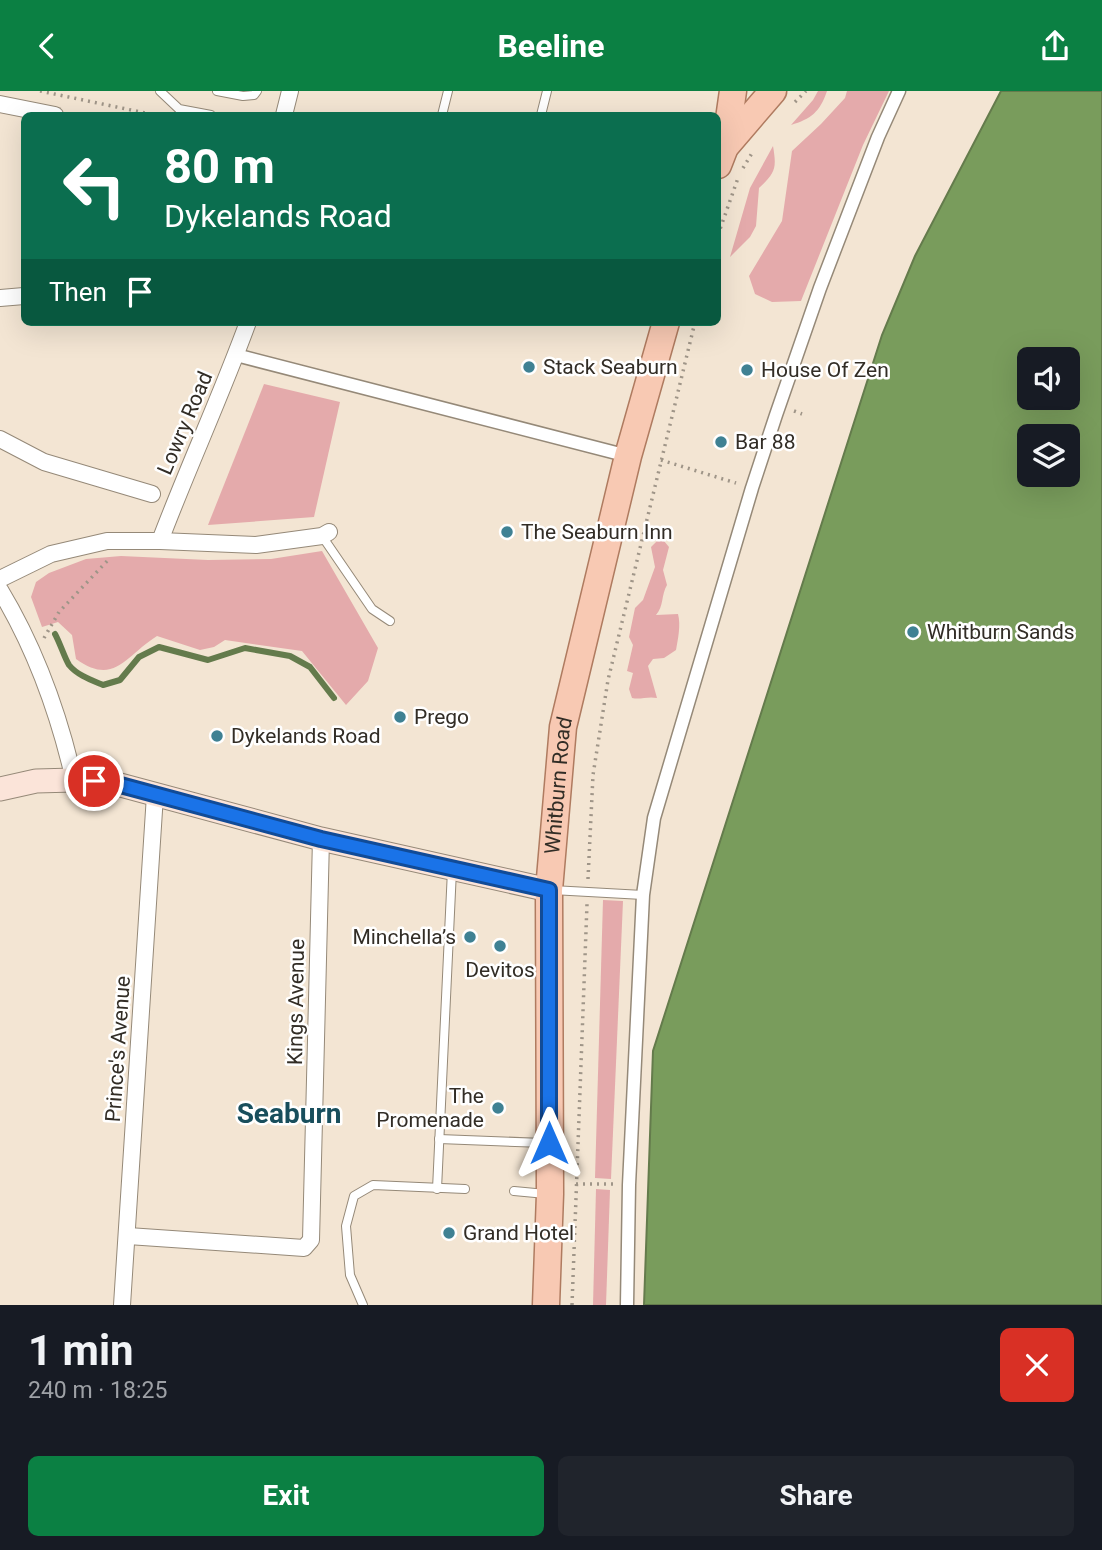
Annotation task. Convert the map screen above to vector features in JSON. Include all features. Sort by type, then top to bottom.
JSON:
[{"type":"main road","points":[[721,156],[733,91]]},
{"type":"main road","points":[[721,156],[781,100]]},
{"type":"main road","name":"Whitburn Road","points":[[546,1305],[550,1194],[549,890],[564,727],[628,456],[665,326]]},
{"type":"main road","points":[[0,789],[36,782],[75,780],[113,783],[321,839],[549,890]]},
{"type":"street","points":[[285,112],[290,91]]},
{"type":"street","points":[[627,1305],[629,1185],[643,895],[654,818],[752,488],[820,288],[878,137],[900,91]]},
{"type":"street","points":[[0,104],[40,112]]},
{"type":"street","points":[[0,298],[21,296]]},
{"type":"street","name":"Lowry Road","points":[[160,541],[185,474],[236,355],[245,326]]},
{"type":"street","points":[[236,355],[628,456]]},
{"type":"street","points":[[0,439],[44,462],[152,494]]},
{"type":"street","points":[[0,579],[51,554],[107,541],[256,545],[326,534]]},
{"type":"street","points":[[0,590],[14,613],[33,659],[65,741],[75,780]]},
{"type":"street","name":"Prince's Avenue","points":[[122,1305],[155,795]]},
{"type":"street","name":"Kings Avenue","points":[[128,1236],[304,1248],[312,1240],[321,839]]},
{"type":"lane","points":[[160,91],[179,109],[195,112]]},
{"type":"lane","points":[[217,91],[243,96],[254,95],[257,91]]},
{"type":"lane","points":[[443,112],[448,91]]},
{"type":"lane","points":[[542,112],[547,91]]},
{"type":"lane","points":[[326,534],[372,609],[390,621]]},
{"type":"lane","points":[[437,1189],[452,870]]},
{"type":"lane","points":[[549,890],[643,895]]},
{"type":"lane","points":[[439,1139],[549,1143]]},
{"type":"lane","points":[[363,1305],[350,1275],[346,1226],[354,1196],[373,1185],[465,1189]]},
{"type":"lane","points":[[514,1191],[550,1194]]},
{"type":"path","points":[[40,91],[141,112]]},
{"type":"path","points":[[781,100],[806,91]]},
{"type":"path","points":[[721,227],[740,173],[753,151]]},
{"type":"path","points":[[572,1305],[593,775],[608,680],[694,326]]},
{"type":"path","points":[[661,460],[752,488]]},
{"type":"path","points":[[33,659],[59,612],[126,541]]},
{"type":"path","points":[[576,1184],[629,1185]]},
{"type":"shaded area","points":[[818,91],[827,91],[818,109],[804,120],[791,125],[813,100]]},
{"type":"shaded area","points":[[847,91],[889,91],[863,145],[801,301],[772,302],[755,294],[749,276],[782,221],[792,151],[845,98]]},
{"type":"shaded area","name":"Whitburn Sands","points":[[1001,91],[1102,91],[1102,1305],[644,1305],[653,1051],[882,335],[915,256]]},
{"type":"shaded area","points":[[773,146],[775,165],[772,174],[759,188],[756,226],[750,237],[730,257],[750,188]]},
{"type":"shaded area","points":[[264,384],[340,402],[314,517],[208,525]]},
{"type":"shaded area","points":[[657,541],[664,541],[669,547],[663,570],[667,585],[656,615],[678,614],[676,650],[664,658],[653,659],[648,666],[657,698],[632,698],[629,689],[633,673],[627,671],[633,645],[629,637],[635,608],[643,600],[655,567],[651,547]]},
{"type":"shaded area","points":[[322,551],[378,648],[368,681],[346,705],[302,651],[225,640],[214,647],[200,650],[157,636],[111,669],[89,667],[76,659],[72,635],[58,622],[42,627],[31,597],[36,582],[49,573],[86,559],[121,556],[208,560],[271,559]]},
{"type":"shaded area","points":[[603,900],[623,901],[611,1179],[595,1178]]},
{"type":"shaded area","points":[[596,1189],[610,1190],[606,1305],[593,1305]]},
{"type":"waterway","points":[[55,634],[72,669],[103,685],[120,680],[139,657],[159,647],[208,660],[245,648],[290,656],[310,667],[334,698]]},
{"type":"place","name":"Stack Seaburn","points":[[529,367]]},
{"type":"place","name":"House Of Zen","points":[[747,370]]},
{"type":"place","name":"Bar 88","points":[[721,442]]},
{"type":"place","name":"The Seaburn Inn","points":[[507,532]]},
{"type":"place","name":"Whitburn Sands","points":[[913,632]]},
{"type":"place","name":"Prego","points":[[400,717]]},
{"type":"place","name":"Dykelands Road","points":[[217,736]]},
{"type":"place","name":"Minchella’s","points":[[470,937]]},
{"type":"place","name":"Devitos","points":[[500,946]]},
{"type":"place","name":"The Promenade","points":[[498,1108]]},
{"type":"place","name":"Grand Hotel","points":[[449,1233]]},
{"type":"district","name":"Seaburn","points":[[289,1113]]},
{"type":"route","points":[[94,781],[113,783],[321,839],[549,890],[549,1143]]}]
